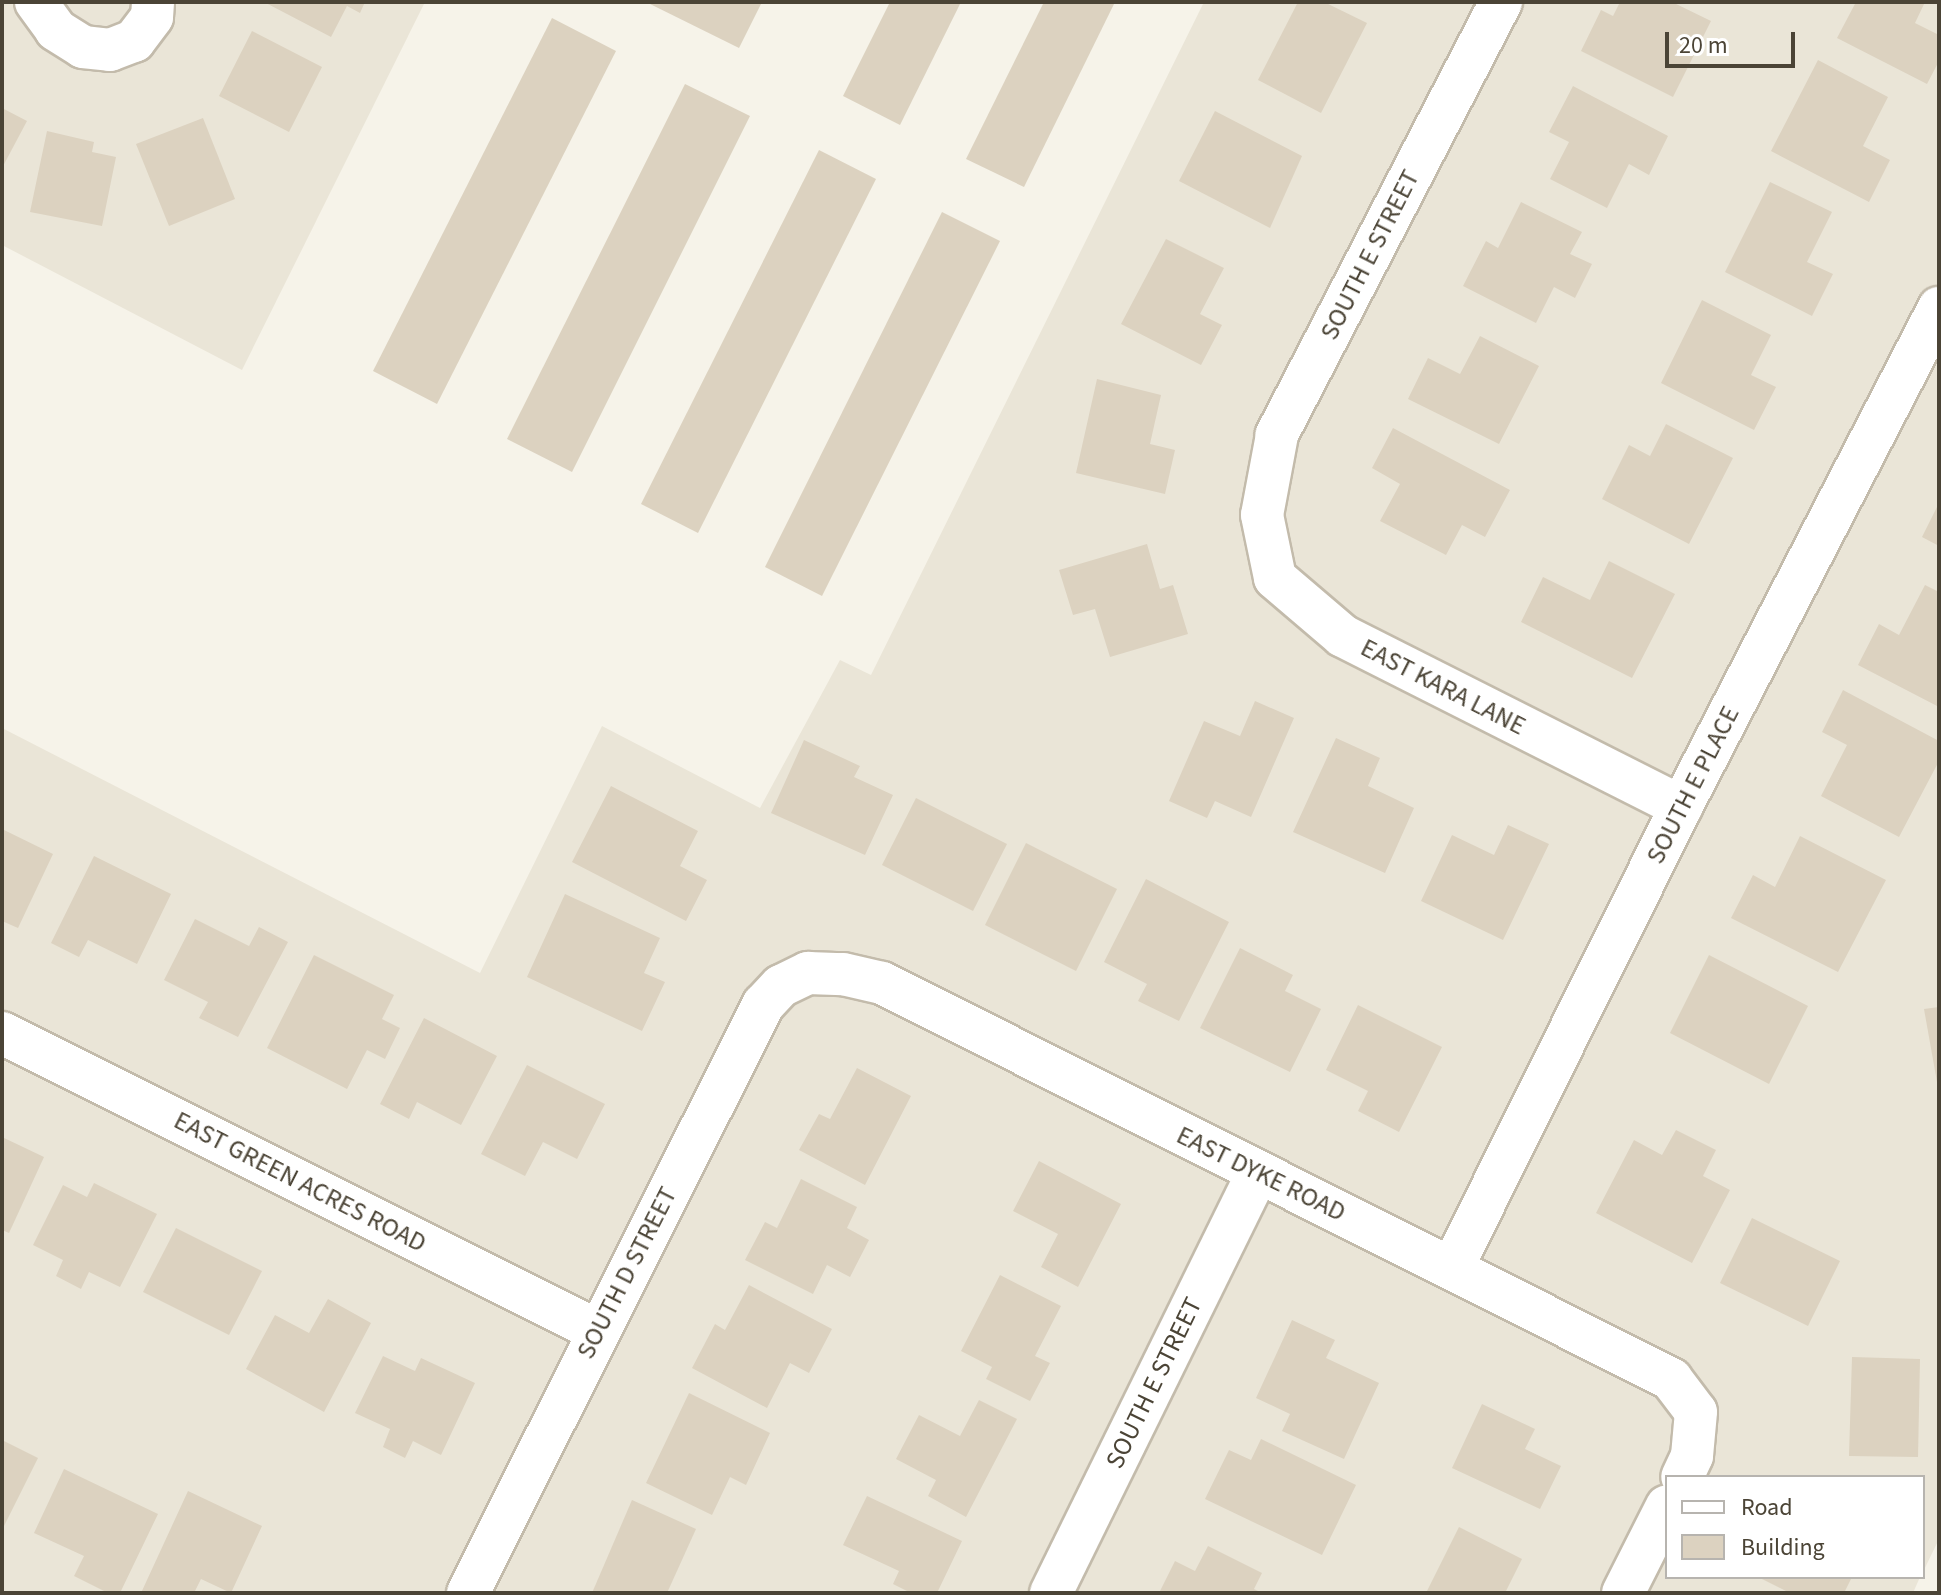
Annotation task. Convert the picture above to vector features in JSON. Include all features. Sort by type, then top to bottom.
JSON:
[{"type":"street","points":[[36,2],[56,30],[83,47],[110,50],[134,41],[152,17],[153,2]]},
{"type":"street","name":"SOUTH E STREET","points":[[1262,515],[1277,435],[1501,2]]},
{"type":"street","name":"SOUTH E PLACE","points":[[1453,1266],[1681,807],[1939,308]]},
{"type":"street","name":"EAST KARA LANE","points":[[1262,515],[1275,578],[1343,636],[1681,807]]},
{"type":"street","name":"EAST DYKE ROAD","points":[[808,973],[843,974],[882,983],[1258,1173],[1453,1266],[1671,1379],[1696,1412],[1692,1456],[1683,1475]]},
{"type":"street","name":"SOUTH D STREET","points":[[468,1593],[763,1005],[781,986],[808,973]]},
{"type":"street","name":"EAST GREEN ACRES ROAD","points":[[2,1033],[598,1331]]},
{"type":"street","name":"SOUTH E STREET","points":[[1051,1593],[1258,1173]]},
{"type":"street","points":[[1623,1593],[1665,1510]]},
{"type":"shaded area","points":[[2,2],[425,2],[242,370],[2,245]]},
{"type":"shaded area","points":[[1204,2],[1939,2],[1939,1539],[1925,1568],[1925,1475],[1665,1475],[1665,1579],[1919,1579],[1913,1593],[2,1593],[2,728],[480,973],[602,726],[760,808],[840,660],[871,675]]},
{"type":"building","points":[[264,2],[365,2],[360,13],[347,6],[331,37]]},
{"type":"building","points":[[646,2],[762,2],[739,48]]},
{"type":"building","points":[[890,2],[961,2],[900,125],[843,96]]},
{"type":"building","points":[[1044,2],[1115,2],[1024,187],[966,159]]},
{"type":"building","points":[[1298,2],[1324,2],[1367,23],[1321,113],[1258,80]]},
{"type":"building","points":[[1620,2],[1672,2],[1711,21],[1673,97],[1581,51],[1601,10],[1613,16]]},
{"type":"building","points":[[1856,2],[1925,2],[1915,23],[1939,35],[1939,61],[1927,84],[1837,38]]},
{"type":"building","points":[[552,18],[616,51],[437,404],[373,371]]},
{"type":"building","points":[[252,31],[322,67],[289,132],[219,96]]},
{"type":"building","points":[[1818,60],[1888,97],[1863,146],[1890,160],[1869,202],[1771,151]]},
{"type":"building","points":[[685,84],[750,116],[572,472],[507,439]]},
{"type":"building","points":[[1573,86],[1668,136],[1649,175],[1629,164],[1607,208],[1550,179],[1569,142],[1549,132]]},
{"type":"building","points":[[2,108],[27,121],[2,168]]},
{"type":"building","points":[[1215,111],[1302,156],[1270,228],[1179,181]]},
{"type":"building","points":[[203,118],[235,199],[169,226],[136,144]]},
{"type":"building","points":[[47,131],[94,142],[92,152],[116,157],[102,226],[30,212]]},
{"type":"building","points":[[819,150],[876,179],[698,533],[641,504]]},
{"type":"building","points":[[1770,182],[1832,212],[1807,262],[1833,274],[1812,316],[1725,272]]},
{"type":"building","points":[[1521,202],[1582,232],[1570,254],[1592,264],[1575,298],[1554,287],[1536,323],[1463,286],[1486,241],[1498,248]]},
{"type":"building","points":[[942,212],[1000,241],[822,596],[765,567]]},
{"type":"building","points":[[1166,239],[1224,268],[1200,314],[1222,325],[1201,365],[1121,324]]},
{"type":"building","points":[[1702,300],[1771,335],[1751,375],[1776,387],[1754,430],[1661,383]]},
{"type":"building","points":[[1480,336],[1539,366],[1499,444],[1408,399],[1428,358],[1460,374]]},
{"type":"building","points":[[1097,379],[1161,395],[1150,444],[1175,450],[1165,494],[1076,473]]},
{"type":"building","points":[[1666,424],[1733,458],[1689,544],[1602,499],[1629,445],[1650,456]]},
{"type":"building","points":[[1393,428],[1510,490],[1485,537],[1462,525],[1446,555],[1380,521],[1400,484],[1372,468]]},
{"type":"building","points":[[1939,503],[1939,546],[1922,537]]},
{"type":"building","points":[[1147,544],[1160,589],[1173,585],[1188,634],[1110,657],[1095,609],[1073,615],[1059,570]]},
{"type":"building","points":[[1609,561],[1675,594],[1632,678],[1521,622],[1543,577],[1590,600]]},
{"type":"building","points":[[1925,585],[1939,592],[1939,707],[1858,665],[1879,624],[1899,635]]},
{"type":"building","points":[[1843,690],[1939,741],[1939,761],[1899,837],[1821,796],[1847,745],[1822,732]]},
{"type":"building","points":[[1255,701],[1294,718],[1251,817],[1215,801],[1207,818],[1169,801],[1204,721],[1240,736]]},
{"type":"building","points":[[1336,738],[1380,758],[1368,786],[1414,808],[1385,873],[1293,832]]},
{"type":"building","points":[[804,740],[860,766],[854,777],[893,795],[865,855],[771,813]]},
{"type":"building","points":[[611,786],[698,831],[680,866],[707,880],[686,921],[572,862]]},
{"type":"building","points":[[916,798],[1007,844],[973,911],[882,865]]},
{"type":"building","points":[[1508,825],[1549,844],[1503,940],[1421,901],[1452,835],[1494,855]]},
{"type":"building","points":[[2,829],[53,854],[18,928],[2,921]]},
{"type":"building","points":[[1800,836],[1886,880],[1838,972],[1731,918],[1753,875],[1775,887]]},
{"type":"building","points":[[1026,843],[1117,889],[1076,971],[985,925]]},
{"type":"building","points":[[94,856],[171,894],[137,964],[88,940],[79,957],[51,943]]},
{"type":"building","points":[[1146,879],[1229,922],[1179,1021],[1138,1001],[1147,984],[1104,962]]},
{"type":"building","points":[[565,894],[660,938],[644,973],[665,982],[642,1031],[527,977]]},
{"type":"building","points":[[195,919],[249,946],[259,927],[288,942],[238,1037],[199,1018],[208,1002],[164,980]]},
{"type":"building","points":[[1240,948],[1293,975],[1285,991],[1321,1009],[1290,1072],[1200,1028]]},
{"type":"building","points":[[314,955],[394,995],[382,1019],[400,1028],[385,1059],[367,1050],[347,1089],[267,1048]]},
{"type":"building","points":[[1709,955],[1808,1006],[1769,1084],[1670,1033]]},
{"type":"building","points":[[1358,1005],[1442,1047],[1399,1132],[1358,1111],[1368,1091],[1326,1070]]},
{"type":"building","points":[[1939,1007],[1939,1081],[1937,1082],[1924,1009]]},
{"type":"building","points":[[424,1018],[497,1056],[461,1125],[417,1102],[409,1119],[380,1104]]},
{"type":"building","points":[[527,1065],[605,1104],[577,1159],[543,1142],[525,1176],[481,1154]]},
{"type":"building","points":[[857,1068],[911,1096],[865,1185],[799,1150],[819,1114],[830,1119]]},
{"type":"building","points":[[1676,1130],[1716,1150],[1703,1176],[1730,1190],[1692,1263],[1596,1213],[1634,1140],[1662,1155]]},
{"type":"building","points":[[2,1137],[44,1157],[9,1233],[2,1230]]},
{"type":"building","points":[[1039,1161],[1121,1204],[1078,1287],[1041,1267],[1058,1234],[1013,1211]]},
{"type":"building","points":[[801,1179],[857,1207],[847,1228],[869,1240],[850,1277],[827,1265],[813,1294],[745,1260],[765,1222],[777,1228]]},
{"type":"building","points":[[94,1183],[157,1214],[120,1287],[89,1272],[81,1289],[56,1276],[63,1260],[33,1245],[63,1185],[87,1197]]},
{"type":"building","points":[[1752,1218],[1840,1261],[1808,1326],[1720,1283]]},
{"type":"building","points":[[176,1228],[262,1271],[229,1335],[143,1292]]},
{"type":"building","points":[[1000,1275],[1061,1306],[1035,1356],[1050,1363],[1030,1401],[986,1379],[992,1367],[961,1351]]},
{"type":"building","points":[[749,1285],[832,1329],[809,1373],[790,1363],[767,1408],[692,1368],[715,1324],[725,1330]]},
{"type":"building","points":[[328,1299],[371,1323],[324,1412],[246,1369],[275,1315],[309,1333]]},
{"type":"building","points":[[1292,1320],[1335,1340],[1326,1358],[1379,1383],[1344,1459],[1282,1431],[1290,1414],[1256,1398]]},
{"type":"building","points":[[383,1356],[415,1371],[421,1358],[475,1383],[441,1455],[413,1441],[405,1458],[383,1447],[390,1429],[355,1413]]},
{"type":"building","points":[[1852,1357],[1920,1359],[1918,1457],[1849,1456]]},
{"type":"building","points":[[689,1393],[770,1433],[746,1485],[730,1477],[712,1515],[646,1483]]},
{"type":"building","points":[[979,1400],[1017,1419],[966,1517],[928,1496],[936,1480],[896,1459],[919,1415],[960,1436]]},
{"type":"building","points":[[1482,1404],[1535,1429],[1525,1449],[1561,1466],[1540,1509],[1452,1468]]},
{"type":"building","points":[[1261,1439],[1356,1485],[1322,1555],[1205,1499],[1229,1450],[1251,1460]]},
{"type":"building","points":[[2,1440],[38,1458],[2,1530]]},
{"type":"building","points":[[64,1469],[158,1514],[120,1593],[108,1593],[74,1576],[84,1556],[34,1533]]},
{"type":"building","points":[[188,1491],[262,1526],[231,1593],[201,1579],[194,1593],[141,1593]]},
{"type":"building","points":[[867,1496],[962,1541],[937,1593],[911,1593],[893,1584],[899,1571],[843,1545]]},
{"type":"building","points":[[632,1500],[696,1529],[667,1593],[592,1593]]},
{"type":"building","points":[[1459,1527],[1522,1559],[1505,1593],[1426,1593]]},
{"type":"building","points":[[1208,1546],[1262,1573],[1254,1589],[1262,1593],[1159,1593],[1175,1561],[1195,1571]]},
{"type":"building","points":[[1762,1579],[1851,1579],[1844,1593],[1790,1593]]}]
